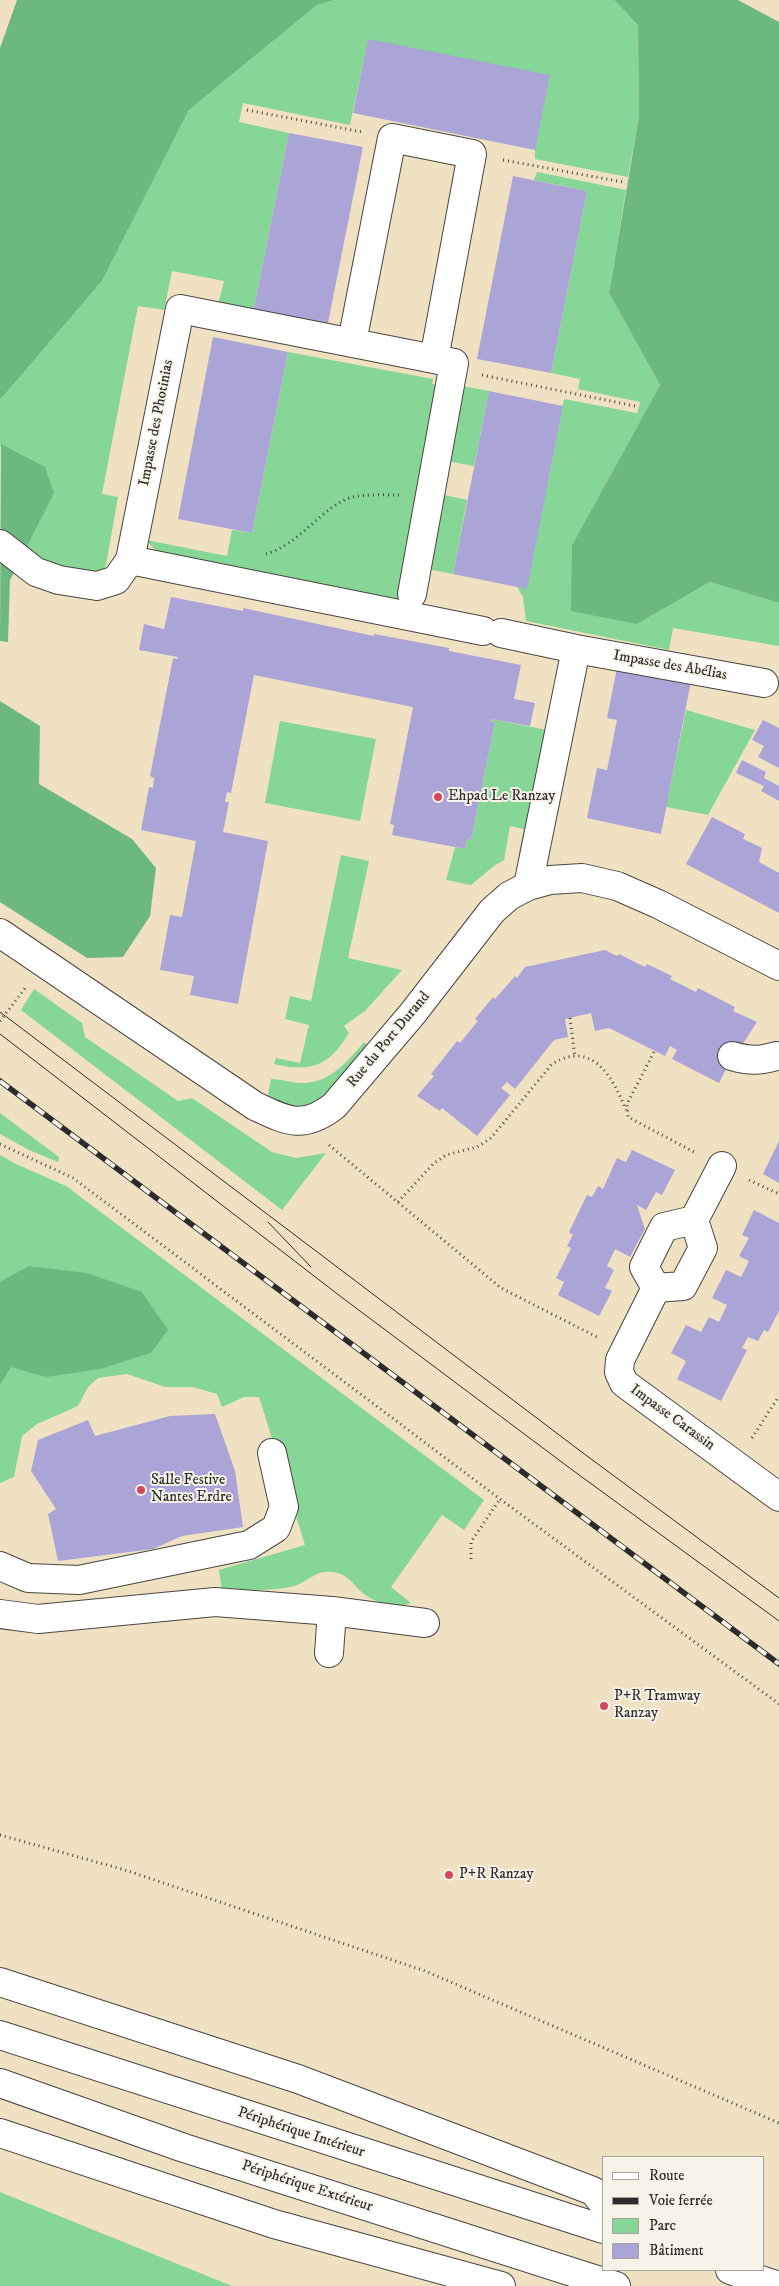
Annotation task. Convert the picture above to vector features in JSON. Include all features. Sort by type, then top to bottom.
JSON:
[{"type":"main road","points":[[352,342],[392,138],[472,154],[443,364],[430,495],[412,594]]},
{"type":"main road","name":"Impasse des Photinias","points":[[0,544],[36,572],[59,580],[97,586],[116,580],[130,560],[180,309],[352,342],[443,364]]},
{"type":"main road","name":"Impasse des Abélias","points":[[130,560],[492,632],[764,683]]},
{"type":"main road","points":[[528,886],[576,648]]},
{"type":"main road","name":"Rue du Port Durand","points":[[0,933],[43,964],[255,1106],[286,1121],[300,1121],[322,1115],[334,1106],[413,1012],[492,911],[510,896],[528,886],[550,880],[582,878],[617,886],[658,904],[779,966]]},
{"type":"main road","points":[[732,1056],[747,1060],[778,1062]]},
{"type":"main road","points":[[694,1220],[664,1226],[644,1267],[656,1288],[683,1286],[703,1248],[694,1220],[722,1166]]},
{"type":"main road","name":"Impasse Carassin","points":[[656,1288],[624,1351],[619,1372],[624,1383],[779,1497]]},
{"type":"main road","points":[[0,1566],[28,1578],[79,1580],[249,1545],[276,1528],[284,1507],[272,1453]]},
{"type":"main road","points":[[0,1614],[38,1619],[215,1602],[332,1611],[425,1623]]},
{"type":"main road","points":[[329,1653],[332,1611]]},
{"type":"main road","points":[[0,1982],[298,2079],[593,2191],[602,2202]]},
{"type":"main road","name":"Périphérique Intérieur","points":[[0,2035],[602,2229]]},
{"type":"main road","name":"Périphérique Extérieur","points":[[0,2083],[184,2148],[616,2286]]},
{"type":"main road","points":[[0,2133],[274,2224],[501,2286]]},
{"type":"main road","points":[[733,2271],[779,2286]]},
{"type":"path","points":[[247,110],[392,138]]},
{"type":"path","points":[[472,154],[623,182]]},
{"type":"path","points":[[443,364],[635,406]]},
{"type":"path","points":[[258,556],[276,551],[298,538],[333,507],[352,498],[430,495]]},
{"type":"path","points":[[0,1021],[30,981]]},
{"type":"path","points":[[570,1018],[575,1057]]},
{"type":"path","points":[[626,1110],[654,1052]]},
{"type":"path","points":[[398,1202],[433,1164],[446,1155],[476,1147],[491,1138],[552,1064],[575,1057],[590,1060],[603,1067],[615,1084],[628,1116],[632,1120],[779,1194]]},
{"type":"path","points":[[0,1144],[72,1178],[779,1704]]},
{"type":"path","points":[[329,1145],[505,1291],[624,1351]]},
{"type":"path","points":[[735,1464],[779,1396]]},
{"type":"path","points":[[471,1558],[471,1542],[500,1498]]},
{"type":"path","points":[[0,1835],[126,1870],[426,1971],[779,2123]]},
{"type":"green space","points":[[17,0],[334,0],[317,5],[189,110],[102,281],[0,400],[0,48]]},
{"type":"green space","points":[[334,0],[614,0],[638,25],[639,116],[628,177],[535,159],[535,150],[368,40],[350,125],[243,103],[239,122],[289,133],[253,313],[217,309],[224,281],[172,271],[164,310],[138,306],[102,494],[118,497],[106,565],[103,571],[96,573],[35,562],[25,551],[1,444],[0,448],[0,400],[102,281],[189,110],[317,5]]},
{"type":"green space","points":[[614,0],[738,0],[779,22],[779,603],[710,582],[637,624],[571,611],[572,545],[660,385],[609,293],[639,116],[638,25]]},
{"type":"green space","points":[[537,172],[626,190],[609,293],[660,385],[572,545],[637,624],[710,582],[779,603],[779,646],[673,628],[669,650],[526,621],[523,597],[517,587],[548,482],[564,399],[637,413],[640,402],[578,389],[580,379],[551,373],[587,191],[534,180]]},
{"type":"green space","points":[[288,352],[433,379],[432,384],[443,386],[401,601],[159,554],[146,540],[227,556],[232,530],[252,533]]},
{"type":"green space","points":[[462,386],[489,391],[474,466],[447,461]]},
{"type":"green space","points":[[1,444],[45,467],[54,493],[10,580],[8,642],[0,641]]},
{"type":"green space","points":[[440,494],[467,500],[453,574],[427,569]]},
{"type":"green space","points":[[0,701],[40,726],[39,784],[132,839],[156,868],[150,916],[123,957],[87,958],[0,902]]},
{"type":"green space","points":[[686,710],[755,730],[708,815],[666,807]]},
{"type":"green space","points":[[491,719],[547,730],[527,849],[519,853],[524,829],[510,826],[504,860],[471,885],[446,880],[455,847],[465,849],[467,839],[471,840],[495,722],[490,721]]},
{"type":"green space","points":[[280,721],[376,739],[360,821],[265,803]]},
{"type":"green space","points":[[341,855],[369,861],[348,958],[402,970],[365,1011],[344,1026],[349,1033],[342,1044],[326,1060],[309,1067],[299,1068],[274,1064],[276,1058],[300,1063],[309,1025],[285,1019],[290,996],[311,1001]]},
{"type":"green space","points":[[34,989],[82,1023],[85,1037],[178,1101],[192,1098],[272,1152],[296,1158],[326,1153],[282,1210],[21,1010]]},
{"type":"green space","points":[[364,1042],[367,1045],[336,1084],[316,1102],[306,1108],[297,1109],[267,1099],[271,1079],[302,1083],[321,1079],[344,1064]]},
{"type":"green space","points":[[0,1113],[59,1157],[58,1162],[29,1150],[0,1134]]},
{"type":"green space","points":[[0,1155],[66,1186],[484,1500],[464,1530],[442,1515],[391,1587],[411,1603],[395,1605],[371,1599],[363,1594],[345,1576],[332,1572],[319,1573],[291,1587],[266,1590],[222,1591],[219,1570],[305,1545],[259,1397],[244,1397],[222,1407],[217,1394],[193,1387],[165,1387],[127,1374],[98,1378],[88,1387],[78,1406],[37,1424],[22,1436],[14,1477],[0,1483]]},
{"type":"green space","points":[[29,1266],[87,1273],[142,1292],[168,1330],[151,1353],[100,1369],[46,1377],[11,1367],[0,1385],[0,1282]]},
{"type":"green space","points":[[0,2192],[232,2286],[0,2286]]},
{"type":"building","points":[[368,39],[550,75],[535,150],[353,113]]},
{"type":"building","points":[[289,133],[363,147],[327,328],[253,313]]},
{"type":"building","points":[[513,176],[587,191],[551,373],[477,359]]},
{"type":"building","points":[[213,337],[288,352],[252,533],[178,519]]},
{"type":"building","points":[[489,391],[563,406],[527,589],[453,574]]},
{"type":"building","name":"Ehpad Le Ranzay","points":[[171,597],[243,611],[243,608],[374,636],[374,634],[449,648],[449,651],[521,665],[514,699],[535,703],[530,726],[491,719],[490,721],[495,722],[471,840],[467,839],[465,849],[392,835],[394,825],[390,824],[413,707],[254,675],[231,793],[227,792],[225,802],[229,802],[223,832],[268,841],[238,1004],[190,995],[194,976],[160,970],[170,915],[182,917],[196,841],[141,830],[149,787],[153,788],[154,778],[150,776],[173,658],[177,659],[178,657],[139,650],[144,624],[164,629]]},
{"type":"building","points":[[617,668],[691,681],[661,834],[587,818],[597,768],[607,770],[617,720],[607,718]]},
{"type":"building","points":[[763,720],[779,728],[779,768],[758,757],[764,746],[752,740]]},
{"type":"building","points":[[742,760],[766,772],[764,778],[779,786],[779,801],[761,791],[764,786],[736,773]]},
{"type":"building","points":[[712,817],[745,834],[743,839],[762,848],[759,862],[779,873],[779,913],[686,864]]},
{"type":"building","points":[[605,950],[617,956],[619,954],[645,967],[647,964],[672,976],[670,979],[696,992],[698,988],[735,1007],[733,1011],[757,1022],[742,1045],[739,1044],[719,1083],[672,1059],[677,1050],[670,1046],[665,1056],[609,1028],[595,1031],[591,1013],[565,1019],[568,1037],[554,1040],[515,1089],[507,1082],[501,1088],[510,1095],[477,1136],[442,1108],[440,1111],[417,1096],[434,1076],[431,1074],[457,1041],[460,1043],[478,1021],[475,1019],[493,997],[495,999],[515,976],[517,978],[525,967]]},
{"type":"building","points":[[779,1141],[779,1183],[763,1174]]},
{"type":"building","points":[[632,1150],[675,1170],[662,1195],[656,1192],[646,1210],[637,1205],[645,1229],[630,1257],[615,1249],[607,1266],[614,1270],[605,1288],[612,1291],[599,1316],[558,1295],[564,1282],[556,1278],[571,1248],[567,1246],[573,1235],[569,1232],[587,1195],[592,1197],[598,1186],[603,1189],[617,1158],[626,1162]]},
{"type":"building","points":[[754,1210],[779,1223],[779,1311],[768,1332],[764,1330],[758,1341],[748,1337],[742,1348],[747,1350],[721,1401],[677,1379],[686,1361],[671,1353],[686,1325],[701,1332],[709,1317],[719,1322],[727,1305],[712,1298],[726,1270],[741,1277],[749,1261],[739,1256],[749,1238],[742,1235]]},
{"type":"building","name":"Salle Festive Nantes Erdre","points":[[215,1414],[235,1471],[243,1527],[182,1536],[153,1549],[58,1561],[48,1514],[56,1509],[31,1471],[38,1440],[88,1420],[95,1436],[170,1416]]},
{"type":"tram line","points":[[0,1012],[583,1453],[779,1598]]},
{"type":"tram line","points":[[0,1034],[340,1296],[571,1469],[779,1621]]},
{"type":"tram line","points":[[268,1222],[311,1267]]},
{"type":"railway","points":[[0,1081],[779,1664]]},
{"type":"place","name":"Ehpad Le Ranzay","points":[[438,797]]},
{"type":"place","name":"Salle Festive Nantes Erdre","points":[[141,1490]]},
{"type":"place","name":"P+R Tramway Ranzay","points":[[604,1706]]},
{"type":"place","name":"P+R Ranzay","points":[[449,1875]]}]
